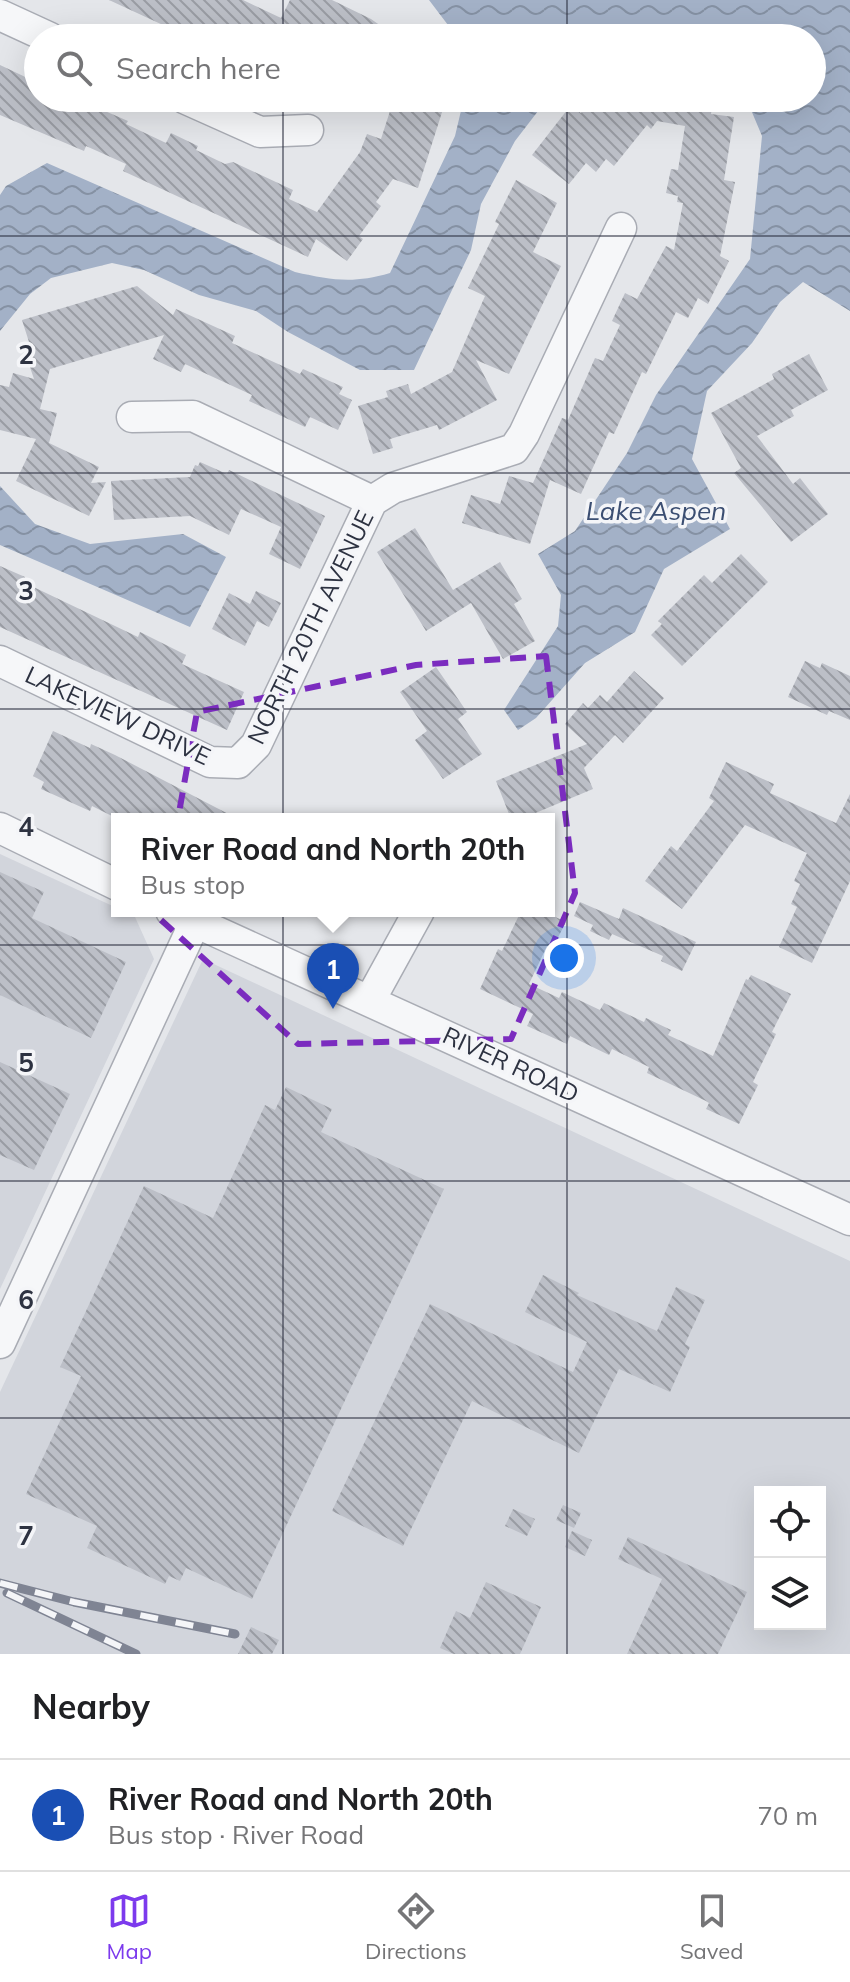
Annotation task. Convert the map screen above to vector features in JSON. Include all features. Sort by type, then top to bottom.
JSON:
[{"type":"street","points":[[0,15],[24,26]]},
{"type":"street","points":[[215,112],[260,132],[308,130]]},
{"type":"street","name":"NORTH 20TH AVENUE","points":[[238,763],[256,745],[372,501],[393,488],[514,449],[524,434],[621,228]]},
{"type":"street","points":[[132,417],[193,416],[372,501]]},
{"type":"street","name":"LAKEVIEW DRIVE","points":[[0,661],[210,762],[238,763]]},
{"type":"street","points":[[0,828],[111,882]]},
{"type":"street","points":[[0,1343],[183,917]]},
{"type":"street","name":"RIVER ROAD","points":[[183,917],[850,1220]]},
{"type":"street","points":[[370,1000],[416,917]]},
{"type":"highlighted area","points":[[546,656],[575,893],[511,1039],[298,1044],[160,919],[197,712],[416,665]]},
{"type":"shaded area","points":[[0,854],[111,905],[111,917],[135,917],[154,959],[0,1289]]},
{"type":"shaded area","points":[[203,959],[850,1261],[850,1654],[0,1654],[0,1392]]},
{"type":"water","name":"Lake Aspen","points":[[429,0],[850,0],[850,311],[803,282],[780,302],[752,343],[707,391],[692,459],[730,529],[664,569],[635,632],[585,663],[536,718],[518,730],[504,710],[558,626],[561,595],[538,554],[575,531],[627,453],[656,395],[750,259],[762,136],[752,112],[826,112],[826,24],[447,24]]},
{"type":"water","points":[[461,112],[537,112],[515,141],[481,204],[471,250],[414,370],[360,370],[288,332],[256,311],[199,295],[144,270],[112,263],[51,278],[30,294],[0,331],[0,195],[6,186],[47,163],[295,272],[353,280],[390,273],[455,136]]},
{"type":"water","points":[[0,486],[35,524],[90,544],[183,534],[226,557],[190,627],[0,545]]},
{"type":"building","points":[[109,0],[243,0],[281,18],[290,0],[332,0],[378,24],[161,24]]},
{"type":"building","points":[[0,65],[24,76],[24,112],[107,112],[166,143],[171,133],[225,164],[233,162],[293,190],[289,199],[317,212],[360,152],[367,134],[381,139],[390,112],[442,112],[418,188],[393,179],[376,202],[381,206],[359,236],[363,239],[347,261],[316,239],[308,257],[123,171],[126,164],[86,146],[84,151],[0,115]]},
{"type":"building","points":[[566,112],[711,112],[734,117],[724,180],[735,182],[720,256],[729,261],[708,304],[698,298],[688,318],[676,312],[646,374],[642,372],[614,434],[609,432],[581,494],[550,480],[530,544],[462,523],[471,495],[500,504],[509,476],[533,483],[562,418],[568,420],[595,358],[603,361],[620,325],[612,321],[625,293],[637,299],[666,246],[674,250],[683,203],[677,202],[678,196],[666,193],[671,169],[678,170],[685,126],[657,121],[651,129],[647,125],[614,166],[606,159],[596,172],[586,163],[569,184],[532,155]]},
{"type":"building","points":[[516,180],[557,203],[533,252],[561,266],[509,374],[476,360],[497,400],[439,430],[437,425],[390,439],[393,448],[373,454],[358,406],[388,397],[386,391],[408,384],[411,394],[452,372],[485,296],[468,288]]},
{"type":"building","points":[[137,286],[173,315],[176,309],[235,336],[232,343],[300,374],[303,369],[343,387],[339,394],[352,400],[338,430],[310,417],[305,427],[249,401],[252,395],[185,364],[181,372],[153,359],[164,335],[50,369],[40,409],[57,413],[49,443],[99,467],[91,483],[106,482],[89,516],[16,481],[36,439],[0,430],[0,385],[9,387],[13,373],[34,379],[22,344],[29,342],[22,320]]},
{"type":"building","points":[[809,354],[828,390],[791,410],[794,416],[757,436],[793,484],[800,478],[828,514],[791,542],[734,473],[741,468],[711,413],[774,379],[772,374]]},
{"type":"building","points":[[200,462],[227,474],[229,470],[325,516],[300,569],[269,554],[281,527],[241,509],[229,535],[190,516],[114,520],[111,481],[190,477],[195,465],[198,466]]},
{"type":"building","points":[[415,528],[453,590],[500,562],[522,599],[514,604],[535,641],[503,659],[471,603],[426,631],[377,552]]},
{"type":"building","points":[[741,554],[768,582],[682,666],[651,635],[662,624],[658,621],[704,575],[712,583]]},
{"type":"building","points":[[0,566],[25,577],[23,582],[138,637],[140,632],[186,655],[182,664],[244,692],[227,730],[0,627]]},
{"type":"building","points":[[256,591],[281,603],[269,627],[257,621],[245,646],[212,629],[229,593],[250,604]]},
{"type":"building","points":[[805,661],[820,668],[822,663],[850,676],[850,720],[829,711],[827,715],[788,697]]},
{"type":"building","points":[[436,667],[467,712],[458,719],[482,754],[443,779],[415,740],[427,731],[400,692]]},
{"type":"building","points":[[634,671],[664,698],[623,743],[615,735],[584,768],[593,789],[535,813],[509,813],[496,781],[587,744],[565,724],[583,703],[588,708],[600,695],[607,702]]},
{"type":"building","points":[[53,731],[90,748],[91,744],[115,755],[226,813],[111,813],[111,816],[92,806],[90,811],[41,789],[44,782],[33,776]]},
{"type":"building","points":[[726,762],[774,784],[770,793],[836,823],[850,794],[850,881],[812,963],[779,947],[797,907],[791,904],[800,884],[794,881],[807,853],[745,825],[682,909],[645,881],[671,846],[677,851],[714,801],[709,798]]},
{"type":"building","points":[[0,872],[44,892],[32,918],[126,962],[91,1038],[0,995]]},
{"type":"building","points":[[580,902],[619,919],[623,908],[696,942],[682,971],[661,961],[663,956],[612,934],[609,940],[590,931],[593,925],[574,916]]},
{"type":"building","points":[[518,917],[555,917],[566,922],[552,949],[547,946],[529,984],[559,998],[562,992],[600,1010],[604,1003],[644,1022],[646,1018],[671,1030],[668,1035],[713,1056],[746,979],[751,975],[791,994],[772,1032],[776,1034],[753,1082],[758,1085],[739,1124],[706,1109],[709,1103],[706,1101],[647,1073],[649,1067],[612,1049],[609,1055],[570,1036],[567,1044],[527,1026],[533,1014],[480,989],[498,949],[502,951]]},
{"type":"building","points":[[0,1062],[70,1094],[34,1170],[0,1155]]},
{"type":"building","points":[[286,1087],[332,1109],[321,1132],[444,1189],[252,1599],[186,1568],[180,1581],[169,1576],[165,1584],[87,1548],[97,1526],[26,1494],[81,1376],[60,1367],[144,1186],[213,1218],[265,1105],[275,1110]]},
{"type":"building","points":[[543,1275],[579,1293],[577,1295],[657,1331],[676,1287],[705,1300],[685,1344],[690,1347],[670,1392],[619,1369],[579,1453],[472,1401],[403,1546],[332,1511],[430,1304],[573,1372],[587,1342],[525,1312]]},
{"type":"building","points":[[563,1505],[581,1513],[574,1528],[556,1520]]},
{"type":"building","points":[[513,1509],[535,1519],[527,1536],[505,1526]]},
{"type":"building","points":[[572,1531],[592,1540],[585,1556],[565,1547]]},
{"type":"building","points":[[628,1537],[747,1592],[718,1654],[627,1654],[662,1579],[618,1559]]},
{"type":"building","points":[[486,1582],[541,1607],[520,1654],[454,1654],[440,1648],[456,1611],[470,1618]]},
{"type":"building","points":[[251,1627],[279,1640],[272,1654],[238,1654]]},
{"type":"railway","points":[[0,1583],[74,1602],[235,1634]]},
{"type":"railway","points":[[7,1593],[136,1654]]},
{"type":"place","name":"River Road and North 20th","points":[[333,1009]]}]
